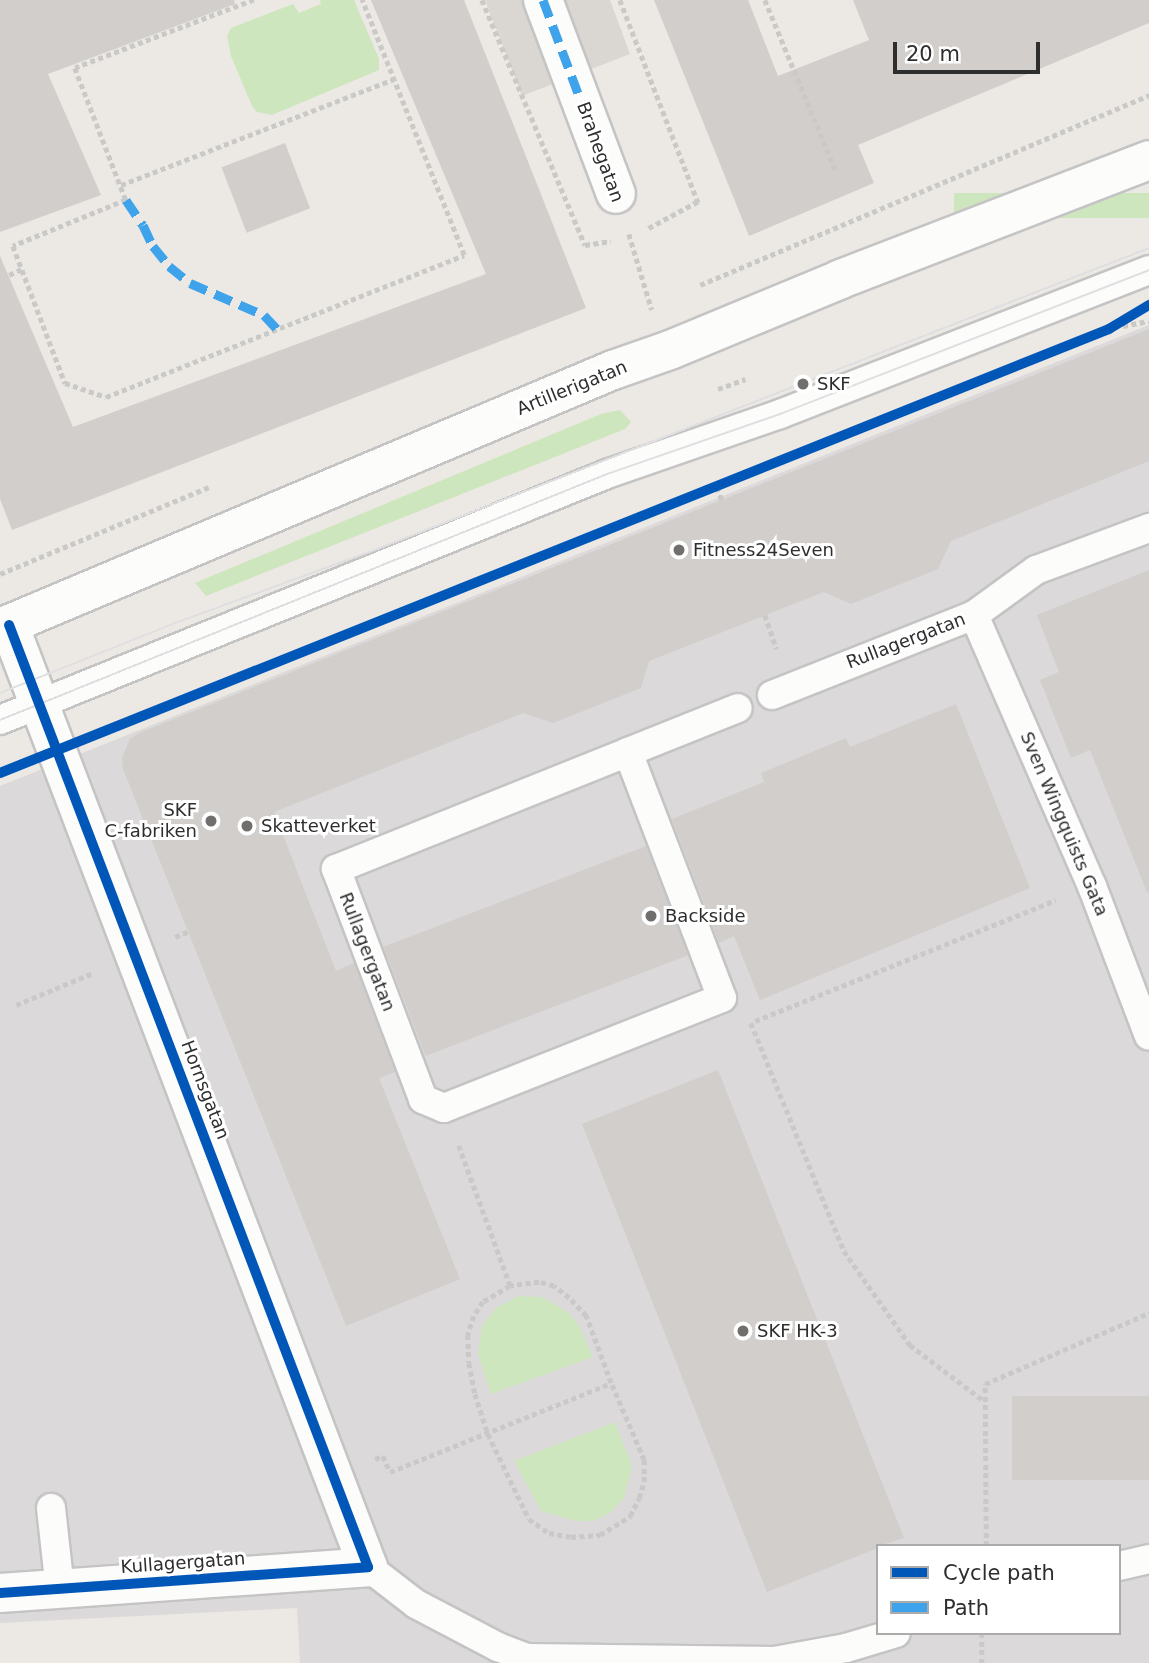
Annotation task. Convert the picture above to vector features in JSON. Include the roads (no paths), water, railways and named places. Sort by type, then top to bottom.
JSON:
[{"type":"street","name":"Brahegatan","points":[[543,0],[616,194]]},
{"type":"street","name":"Artillerigatan","points":[[4,627],[613,370],[1149,160]]},
{"type":"street","name":"Hornsgatan","points":[[4,627],[39,705],[368,1567]]},
{"type":"street","name":"Kullagergatan","points":[[0,1593],[368,1567]]},
{"type":"lane","points":[[0,720],[607,474],[780,414],[1149,270]]},
{"type":"lane","name":"Rullagergatan","points":[[772,695],[974,615],[1036,570],[1149,528]]},
{"type":"lane","name":"Sven Wingquists Gata","points":[[974,615],[1091,886],[1149,1036]]},
{"type":"lane","name":"Rullagergatan","points":[[628,752],[722,998],[444,1108],[424,1099],[336,869],[628,752],[738,708]]},
{"type":"lane","points":[[51,1508],[60,1590]]},
{"type":"lane","points":[[1121,1566],[1149,1559]]},
{"type":"lane","points":[[368,1567],[416,1604],[498,1647],[527,1658],[774,1661],[846,1648],[889,1635]]},
{"type":"tram line","points":[[0,693],[1149,248]]},
{"type":"tram line","points":[[0,720],[607,474],[780,414],[1149,270]]},
{"type":"place","name":"SKF","points":[[803,384]]},
{"type":"place","name":"Fitness24Seven","points":[[679,550]]},
{"type":"place","name":"SKF C-fabriken","points":[[211,821]]},
{"type":"place","name":"Skatteverket","points":[[247,826]]},
{"type":"place","name":"Backside","points":[[651,916]]},
{"type":"place","name":"SKF HK-3","points":[[743,1331]]}]
